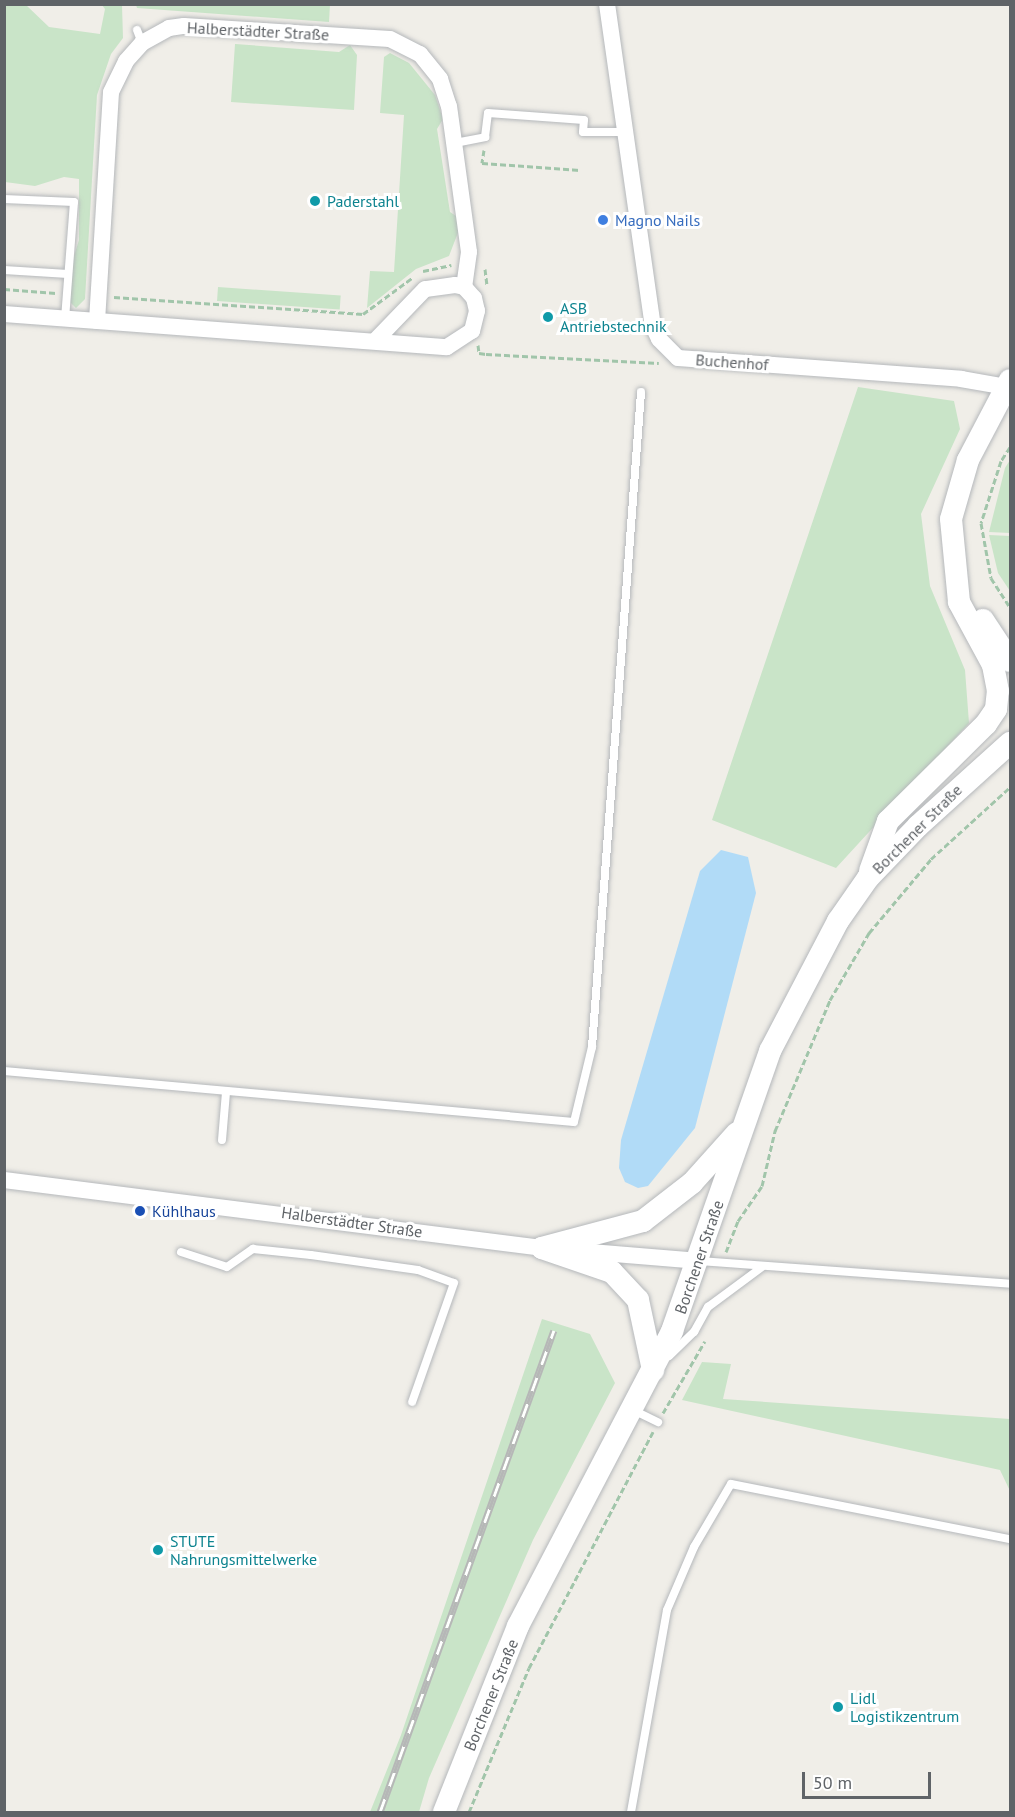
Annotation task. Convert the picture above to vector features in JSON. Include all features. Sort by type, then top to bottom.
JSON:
[{"type":"main road","points":[[868,878],[888,821],[986,724],[996,709],[998,691],[993,666],[959,603],[951,519],[968,460],[1009,384]]},
{"type":"main road","points":[[957,578],[1008,654]]},
{"type":"main road","name":"Borchener Straße","points":[[444,1812],[518,1626],[653,1370],[699,1261],[770,1051],[838,921],[868,878],[958,787],[1011,743]]},
{"type":"main road","points":[[542,1248],[643,1221],[692,1183],[744,1125]]},
{"type":"main road","points":[[542,1248],[612,1272],[638,1300],[653,1370]]},
{"type":"street","name":"Buchenhof","points":[[607,4],[627,132],[652,326],[659,339],[678,358],[1009,384]]},
{"type":"street","name":"Halberstädter Straße","points":[[97,321],[111,92],[139,36],[184,26],[390,39],[420,54],[436,72],[449,106],[469,252],[464,287]]},
{"type":"street","points":[[4,314],[430,347],[458,343],[472,331],[477,311],[474,298],[464,287],[446,284],[424,288],[375,341]]},
{"type":"street","name":"Halberstädter Straße","points":[[4,1180],[542,1248],[699,1261]]},
{"type":"lane","points":[[455,143],[485,137],[488,113],[584,120],[583,132],[627,132]]},
{"type":"lane","points":[[4,199],[74,202],[65,319]]},
{"type":"lane","points":[[4,270],[68,274]]},
{"type":"lane","points":[[4,1071],[574,1122],[592,1047],[641,392]]},
{"type":"lane","points":[[222,1140],[226,1092]]},
{"type":"lane","points":[[181,1252],[227,1267],[253,1250],[311,1255],[418,1270],[454,1282],[412,1402]]},
{"type":"lane","points":[[699,1261],[1011,1284]]},
{"type":"lane","points":[[653,1370],[694,1332],[708,1307],[762,1267]]},
{"type":"lane","points":[[632,1410],[658,1422]]},
{"type":"lane","points":[[631,1812],[667,1610],[694,1547],[731,1484],[1011,1539]]},
{"type":"path","points":[[485,137],[482,163],[580,170]]},
{"type":"path","points":[[99,296],[363,314],[431,267],[449,264],[466,270],[487,288]]},
{"type":"path","points":[[484,264],[489,294]]},
{"type":"path","points":[[4,289],[67,293]]},
{"type":"path","points":[[485,335],[478,345],[479,353],[649,365],[678,358]]},
{"type":"path","points":[[1011,447],[1002,461],[981,523],[991,578],[1011,607]]},
{"type":"green space","points":[[136,4],[330,5],[329,22],[137,8]]},
{"type":"green space","points":[[5,5],[26,5],[49,27],[100,34],[105,9],[102,5],[122,5],[123,38],[111,54],[97,95],[85,299],[76,308],[69,301],[73,259],[79,240],[79,179],[64,177],[35,186],[5,182]]},
{"type":"green space","points":[[235,44],[339,52],[350,45],[357,55],[354,110],[231,102]]},
{"type":"green space","points":[[390,53],[409,63],[435,95],[443,119],[437,129],[450,212],[459,218],[459,230],[449,256],[416,269],[367,308],[370,271],[394,272],[404,115],[380,113],[384,57]]},
{"type":"green space","points":[[218,287],[341,296],[340,310],[217,301]]},
{"type":"green space","points":[[858,387],[954,401],[960,429],[921,514],[930,586],[965,670],[969,723],[836,868],[712,820]]},
{"type":"green space","points":[[1010,460],[1010,533],[989,532],[1005,468]]},
{"type":"green space","points":[[989,535],[1010,536],[1010,591],[998,573]]},
{"type":"green space","points":[[542,1319],[590,1334],[615,1383],[533,1540],[429,1778],[419,1812],[370,1812],[401,1735]]},
{"type":"green space","points":[[702,1362],[731,1364],[723,1399],[1010,1419],[1010,1491],[1000,1470],[682,1400]]},
{"type":"water","points":[[721,850],[748,857],[756,893],[695,1128],[648,1186],[638,1188],[625,1182],[619,1168],[621,1140],[700,871]]},
{"type":"railway","points":[[380,1812],[554,1330]]},
{"type":"place","name":"Paderstahl","points":[[315,201]]},
{"type":"place","name":"Magno Nails","points":[[603,220]]},
{"type":"place","name":"ASB Antriebstechnik","points":[[548,317]]},
{"type":"place","name":"Kühlhaus","points":[[140,1211]]},
{"type":"place","name":"STUTE Nahrungsmittelwerke","points":[[158,1550]]},
{"type":"place","name":"Lidl Logistikzentrum","points":[[838,1707]]}]
